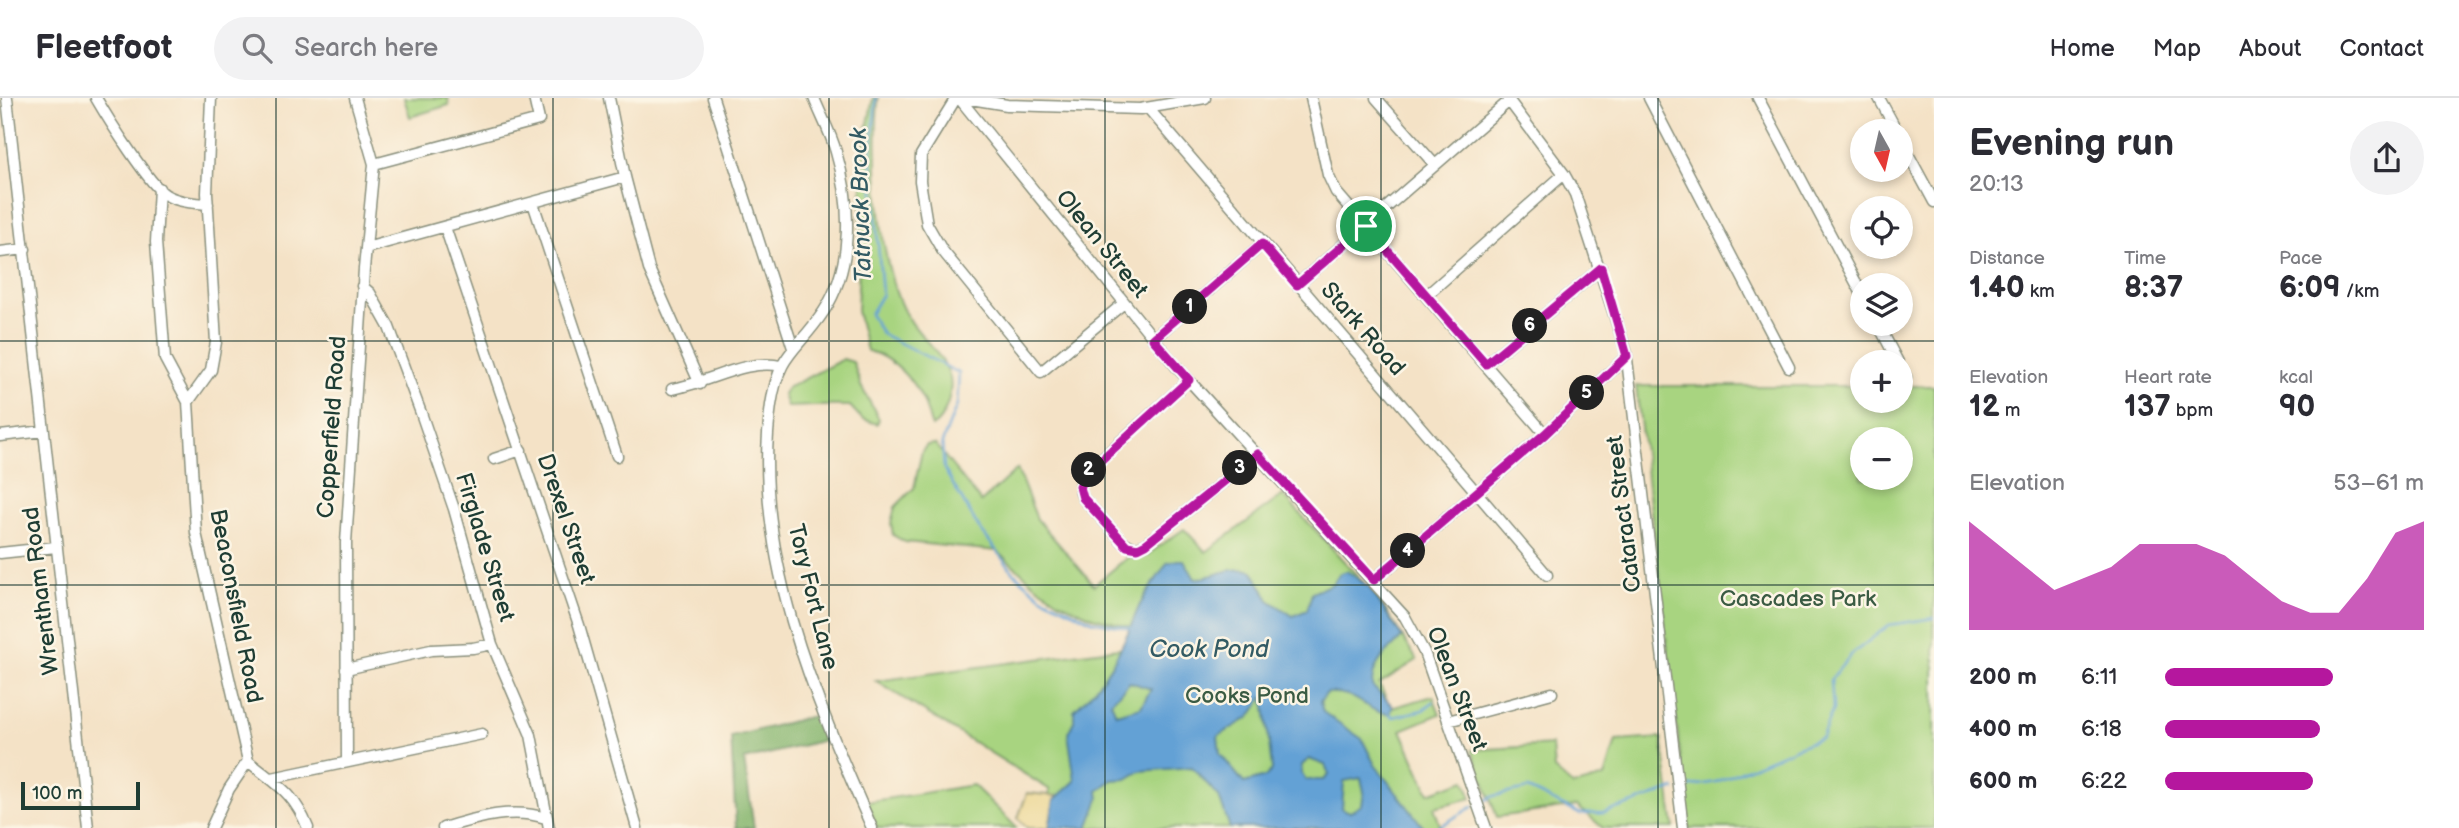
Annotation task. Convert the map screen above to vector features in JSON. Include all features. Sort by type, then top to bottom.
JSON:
[{"type":"street","name":"Wrentham Road","points":[[7,98],[88,828]]},
{"type":"street","points":[[96,98],[117,132],[164,195],[182,201],[208,204]]},
{"type":"street","points":[[188,402],[211,370],[216,342],[208,204],[211,98]]},
{"type":"street","name":"Copperfield Road","points":[[347,761],[346,543],[362,286],[374,163],[355,98]]},
{"type":"street","points":[[374,163],[539,121],[534,98]]},
{"type":"street","points":[[609,98],[625,177],[649,269],[700,384]]},
{"type":"street","points":[[713,98],[793,348]]},
{"type":"street","name":"Tory Fort Lane","points":[[814,98],[836,151],[846,193],[847,224],[839,281],[832,296],[780,366],[771,409],[769,494],[775,548],[813,683],[872,828]]},
{"type":"street","points":[[957,98],[921,155],[920,181],[927,224],[939,246],[1041,372],[1124,303]]},
{"type":"street","name":"Olean Street","points":[[957,98],[1153,339],[1374,580],[1416,635],[1486,828]]},
{"type":"street","points":[[965,98],[1007,105],[1148,108],[1205,98]]},
{"type":"street","points":[[1311,98],[1331,184],[1545,434]]},
{"type":"street","points":[[1376,98],[1435,165]]},
{"type":"street","points":[[1649,98],[1789,367]]},
{"type":"street","points":[[1758,98],[1851,273]]},
{"type":"street","points":[[1879,98],[1890,119]]},
{"type":"street","points":[[1297,285],[1508,100]]},
{"type":"street","name":"Cataract Street","points":[[1508,100],[1564,173],[1577,199],[1627,356],[1682,828]]},
{"type":"street","name":"Stark Road","points":[[1148,108],[1547,575]]},
{"type":"street","points":[[1913,162],[1934,202]]},
{"type":"street","points":[[1427,295],[1564,173]]},
{"type":"street","points":[[366,248],[625,177]]},
{"type":"street","name":"Beaconsfield Road","points":[[159,188],[156,242],[164,359],[188,402],[198,542],[248,761]]},
{"type":"street","points":[[533,203],[617,456]]},
{"type":"street","name":"Drexel Street","points":[[445,227],[579,625],[637,828]]},
{"type":"street","points":[[1153,339],[1262,244]]},
{"type":"street","points":[[0,252],[24,249]]},
{"type":"street","points":[[1486,364],[1601,268]]},
{"type":"street","name":"Firglade Street","points":[[362,286],[379,307],[402,357],[454,509],[492,644],[531,735],[547,823]]},
{"type":"street","points":[[1374,580],[1545,434],[1627,356]]},
{"type":"street","points":[[672,389],[700,384],[753,363],[780,366]]},
{"type":"street","points":[[1189,380],[1090,470],[1082,481],[1080,491],[1083,498],[1123,542],[1132,548],[1140,547],[1258,454]]},
{"type":"street","points":[[0,436],[44,431]]},
{"type":"street","points":[[495,459],[521,450]]},
{"type":"street","points":[[0,553],[56,547]]},
{"type":"street","points":[[346,669],[431,650],[473,648],[492,644]]},
{"type":"street","points":[[1448,721],[1552,693]]},
{"type":"street","points":[[272,778],[482,734]]},
{"type":"street","points":[[211,828],[224,797],[248,761],[292,796],[308,828]]},
{"type":"street","points":[[443,828],[500,814],[527,812],[547,823]]},
{"type":"green space","points":[[404,98],[448,98],[449,105],[410,117]]},
{"type":"green space","points":[[873,98],[878,98],[879,206],[894,287],[908,318],[941,358],[949,374],[950,395],[945,411],[932,427],[923,401],[912,382],[886,359],[867,351],[857,311],[864,144]]},
{"type":"green space","points":[[843,359],[853,362],[861,386],[879,419],[877,424],[862,419],[850,406],[787,407],[783,394],[787,388]]},
{"type":"green space","name":"Cascades Park","points":[[1636,386],[1850,386],[1850,413],[1913,413],[1913,386],[1934,386],[1934,828],[1689,828]]},
{"type":"green space","name":"Cooks Pond","points":[[935,444],[981,502],[1017,469],[1037,519],[1094,585],[1128,557],[1145,556],[1184,529],[1206,552],[1283,495],[1378,598],[1417,660],[1379,684],[1391,708],[1433,696],[1440,714],[1401,730],[1429,793],[1465,780],[1472,798],[1434,807],[1441,828],[1039,828],[1050,790],[876,681],[1126,647],[1131,627],[1092,617],[1060,602],[997,551],[905,542],[893,535],[891,523],[895,507],[914,488],[922,451],[927,445]]},
{"type":"green space","points":[[817,715],[825,740],[744,760],[754,828],[736,828],[731,737]]},
{"type":"green space","points":[[1662,738],[1674,828],[1603,828],[1577,806],[1497,817],[1472,750],[1552,745],[1554,769],[1573,786],[1605,777],[1616,741]]},
{"type":"green space","points":[[973,785],[1017,828],[877,828],[866,802]]},
{"type":"sand","points":[[1027,793],[1057,796],[1049,828],[1027,828],[1018,818]]},
{"type":"water","name":"Cook Pond","points":[[1184,560],[1195,579],[1230,570],[1253,571],[1269,600],[1293,616],[1307,610],[1312,593],[1332,584],[1340,573],[1347,571],[1369,587],[1402,637],[1378,663],[1373,677],[1372,686],[1393,706],[1390,714],[1338,693],[1327,693],[1320,701],[1323,712],[1362,739],[1375,765],[1424,828],[1230,828],[1219,797],[1192,767],[1140,771],[1127,779],[1112,780],[1098,791],[1099,799],[1088,828],[1049,828],[1054,800],[1075,781],[1068,733],[1074,721],[1074,710],[1105,676],[1141,603],[1167,563]],"holes":[[[1130,682],[1151,689],[1141,707],[1116,714],[1111,702]],[[1264,696],[1272,770],[1265,777],[1244,783],[1220,754],[1218,736],[1250,717]],[[1309,759],[1325,765],[1329,775],[1324,780],[1306,780],[1301,773],[1302,765]],[[1361,778],[1364,792],[1362,805],[1350,812],[1342,809],[1344,781]]]},
{"type":"waterway","name":"Tatnuck Brook","points":[[876,98],[871,155],[882,294],[870,314],[882,334],[959,373],[957,405],[942,443],[944,469],[979,528],[1014,573],[1042,597],[1092,621],[1135,629]]},
{"type":"waterway","points":[[1681,788],[1716,782],[1822,737],[1833,709],[1831,679],[1851,655],[1889,625],[1934,618]]},
{"type":"waterway","points":[[1390,714],[1393,717],[1423,710],[1433,702]]},
{"type":"waterway","points":[[1480,803],[1494,796],[1528,789],[1580,814],[1604,813],[1675,789]]},
{"type":"waterway","points":[[1437,828],[1474,806]]},
{"type":"route","points":[[1366,226],[1486,364],[1601,268],[1627,356],[1545,434],[1374,580],[1258,454],[1146,544],[1138,548],[1127,546],[1083,498],[1080,487],[1090,470],[1189,380],[1153,339],[1262,244],[1297,285],[1366,226]]}]
